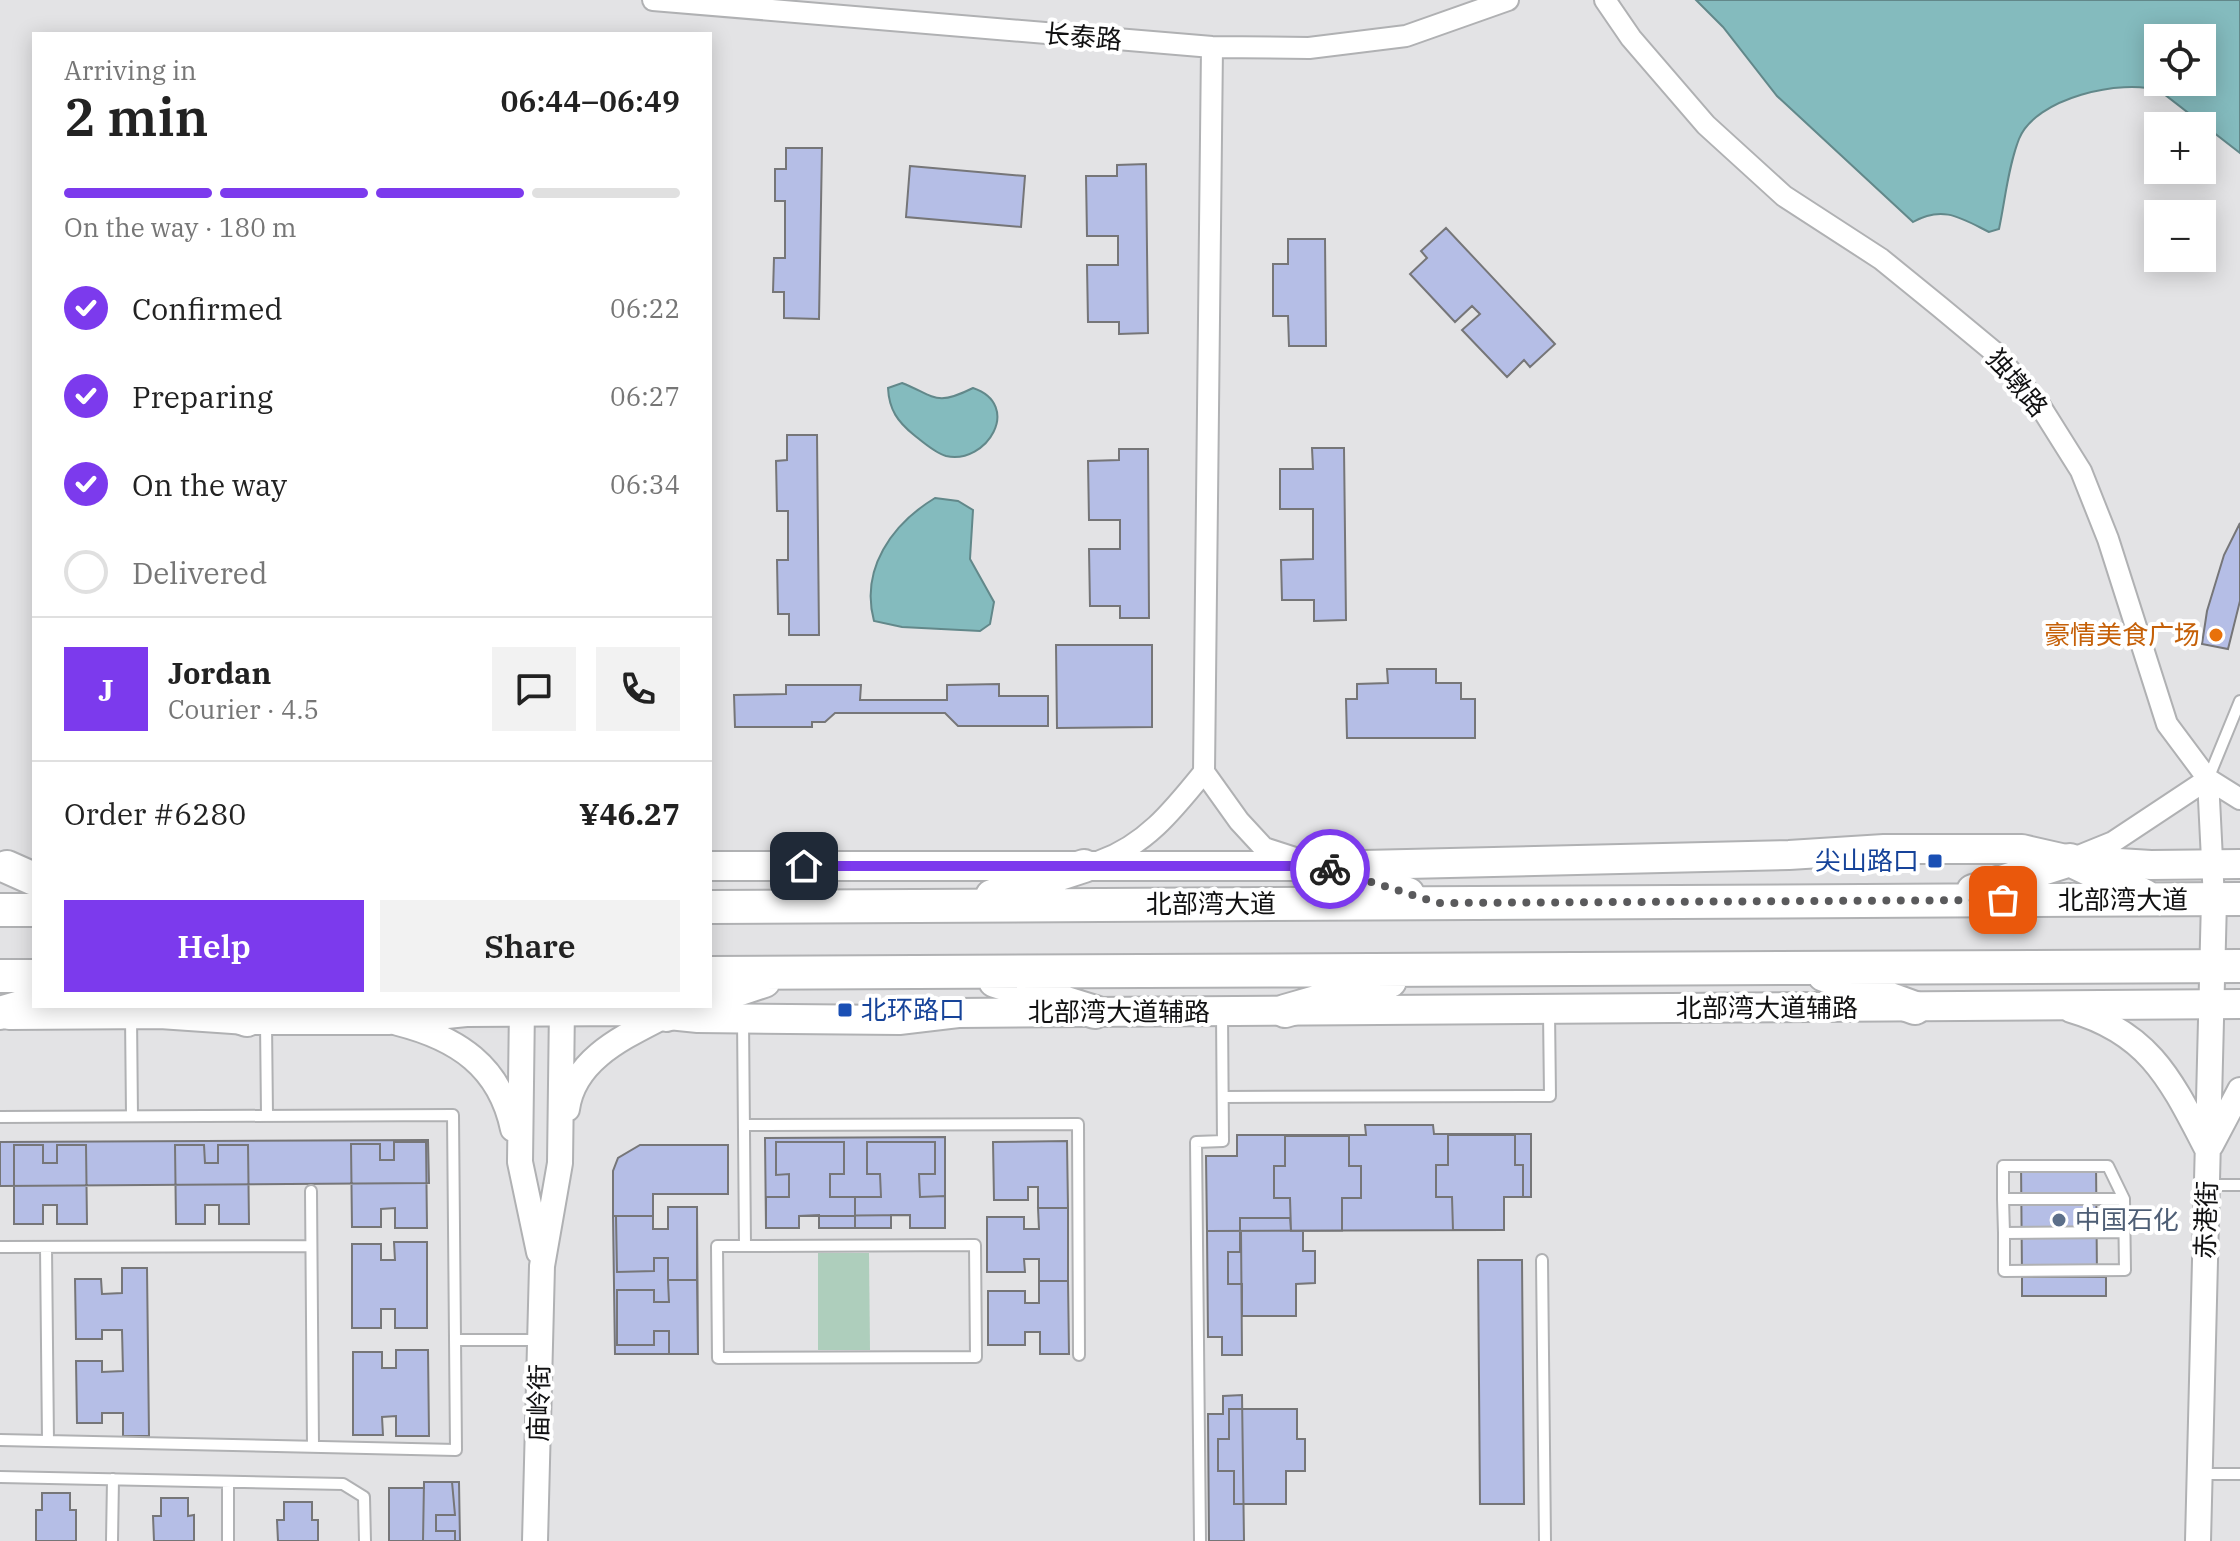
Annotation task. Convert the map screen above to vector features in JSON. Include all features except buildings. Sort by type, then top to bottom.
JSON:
[{"type":"highway","points":[[1944,901],[2070,860],[2151,900]]},
{"type":"highway","points":[[961,905],[1084,866]]},
{"type":"highway","points":[[1320,866],[1438,903]]},
{"type":"highway","name":"北部湾大道","points":[[712,907],[2227,900]]},
{"type":"highway","points":[[0,910],[32,910]]},
{"type":"highway","points":[[712,973],[2226,966]]},
{"type":"highway","points":[[1802,968],[1915,1008]]},
{"type":"highway","points":[[1285,1011],[1429,969]]},
{"type":"highway","points":[[965,972],[1095,1012]]},
{"type":"highway","points":[[712,998],[787,973]]},
{"type":"highway","points":[[0,976],[32,976]]},
{"type":"highway","points":[[0,1014],[32,1004]]},
{"type":"highway","points":[[216,1008],[257,1020]]},
{"type":"main road","points":[[712,866],[1320,866],[1789,855],[1884,849],[2022,849],[2070,860],[2226,864]]},
{"type":"main road","name":"北部湾大道辅路","points":[[0,1014],[388,1020],[522,1009],[670,1009],[743,1019],[899,1020],[958,1013],[2226,1005]]},
{"type":"street","name":"长泰路","points":[[653,0],[1212,47],[1309,48],[1406,36],[1508,0]]},
{"type":"street","name":"独墩路","points":[[1605,0],[1631,38],[1706,125],[1784,196],[1881,259],[1972,333],[1993,351],[2039,404],[2081,471],[2103,526],[2167,724],[2208,779]]},
{"type":"street","points":[[1212,47],[1204,772],[1239,821],[1264,848],[1320,866]]},
{"type":"street","points":[[1084,866],[1123,853],[1155,828],[1204,772]]},
{"type":"street","points":[[2208,779],[2240,799]]},
{"type":"street","points":[[2070,860],[2113,842],[2208,779]]},
{"type":"street","points":[[2208,779],[2226,864],[2227,900]]},
{"type":"street","name":"赤港街","points":[[2198,1541],[2208,1151],[2226,1005],[2227,900]]},
{"type":"street","points":[[2060,1006],[2106,1020],[2137,1042],[2174,1085],[2208,1151]]},
{"type":"street","name":"庙岭街","points":[[522,1009],[520,1162],[542,1266]]},
{"type":"street","name":"庙岭街","points":[[535,1541],[542,1266],[560,1163],[562,1009]]},
{"type":"street","points":[[560,1163],[574,1081],[609,1045],[670,1009]]},
{"type":"street","points":[[388,1020],[439,1033],[470,1056],[496,1084],[510,1114],[520,1162]]},
{"type":"street","points":[[2208,1151],[2240,1090]]},
{"type":"lane","points":[[2208,779],[2238,714],[2240,701]]},
{"type":"lane","points":[[1223,1097],[1550,1096],[1549,1010]]},
{"type":"lane","points":[[1200,1541],[1196,1142],[1223,1141],[1222,1011]]},
{"type":"lane","points":[[131,1014],[132,1116]]},
{"type":"lane","points":[[743,1019],[745,1246]]},
{"type":"lane","points":[[257,1020],[267,1116]]},
{"type":"lane","points":[[0,1117],[453,1115],[456,1450],[0,1440]]},
{"type":"lane","points":[[744,1125],[1078,1124],[1079,1355]]},
{"type":"lane","points":[[2003,1166],[2108,1166],[2124,1199],[2125,1270],[2004,1271],[2003,1166]]},
{"type":"lane","points":[[2207,1185],[2240,1185]]},
{"type":"lane","points":[[311,1191],[313,1447]]},
{"type":"lane","points":[[2003,1199],[2124,1199]]},
{"type":"lane","points":[[2004,1233],[2124,1232]]},
{"type":"lane","points":[[975,1245],[976,1357],[718,1358],[717,1246],[745,1246],[975,1245]]},
{"type":"lane","points":[[0,1247],[311,1246]]},
{"type":"lane","points":[[46,1247],[48,1441]]},
{"type":"lane","points":[[1542,1260],[1545,1541]]},
{"type":"lane","points":[[455,1340],[540,1340]]},
{"type":"lane","points":[[2200,1474],[2240,1474]]},
{"type":"lane","points":[[0,1477],[343,1484],[364,1497],[365,1541]]},
{"type":"lane","points":[[112,1541],[113,1479]]},
{"type":"lane","points":[[228,1482],[228,1541]]},
{"type":"green space","points":[[818,1253],[869,1253],[870,1350],[818,1350]]},
{"type":"water","points":[[1696,0],[2240,0],[2240,153],[2216,134],[2216,112],[2187,112],[2166,96],[2216,96],[2216,24],[2144,24],[2144,88],[2124,87],[2081,95],[2042,112],[2028,125],[2019,139],[2012,161],[1999,229],[1989,232],[1952,215],[1934,214],[1913,222],[1777,96],[1723,27]]},
{"type":"water","points":[[902,383],[936,398],[951,397],[973,388],[988,396],[996,407],[994,432],[975,452],[961,456],[938,453],[908,430],[895,415],[888,388]]},
{"type":"water","points":[[935,498],[958,501],[973,510],[970,559],[994,602],[990,624],[980,631],[902,627],[874,621],[872,584],[883,550],[905,521]]},
{"type":"way so far","points":[[1330,869],[1438,903],[2003,900]]},
{"type":"place","name":"豪情美食广场","points":[[2216,635]]},
{"type":"place","name":"尖山路口","points":[[1935,861]]},
{"type":"place","name":"北环路口","points":[[845,1010]]},
{"type":"place","name":"中国石化","points":[[2059,1220]]},
{"type":"route","points":[[804,866],[1320,866],[1330,869]]}]
